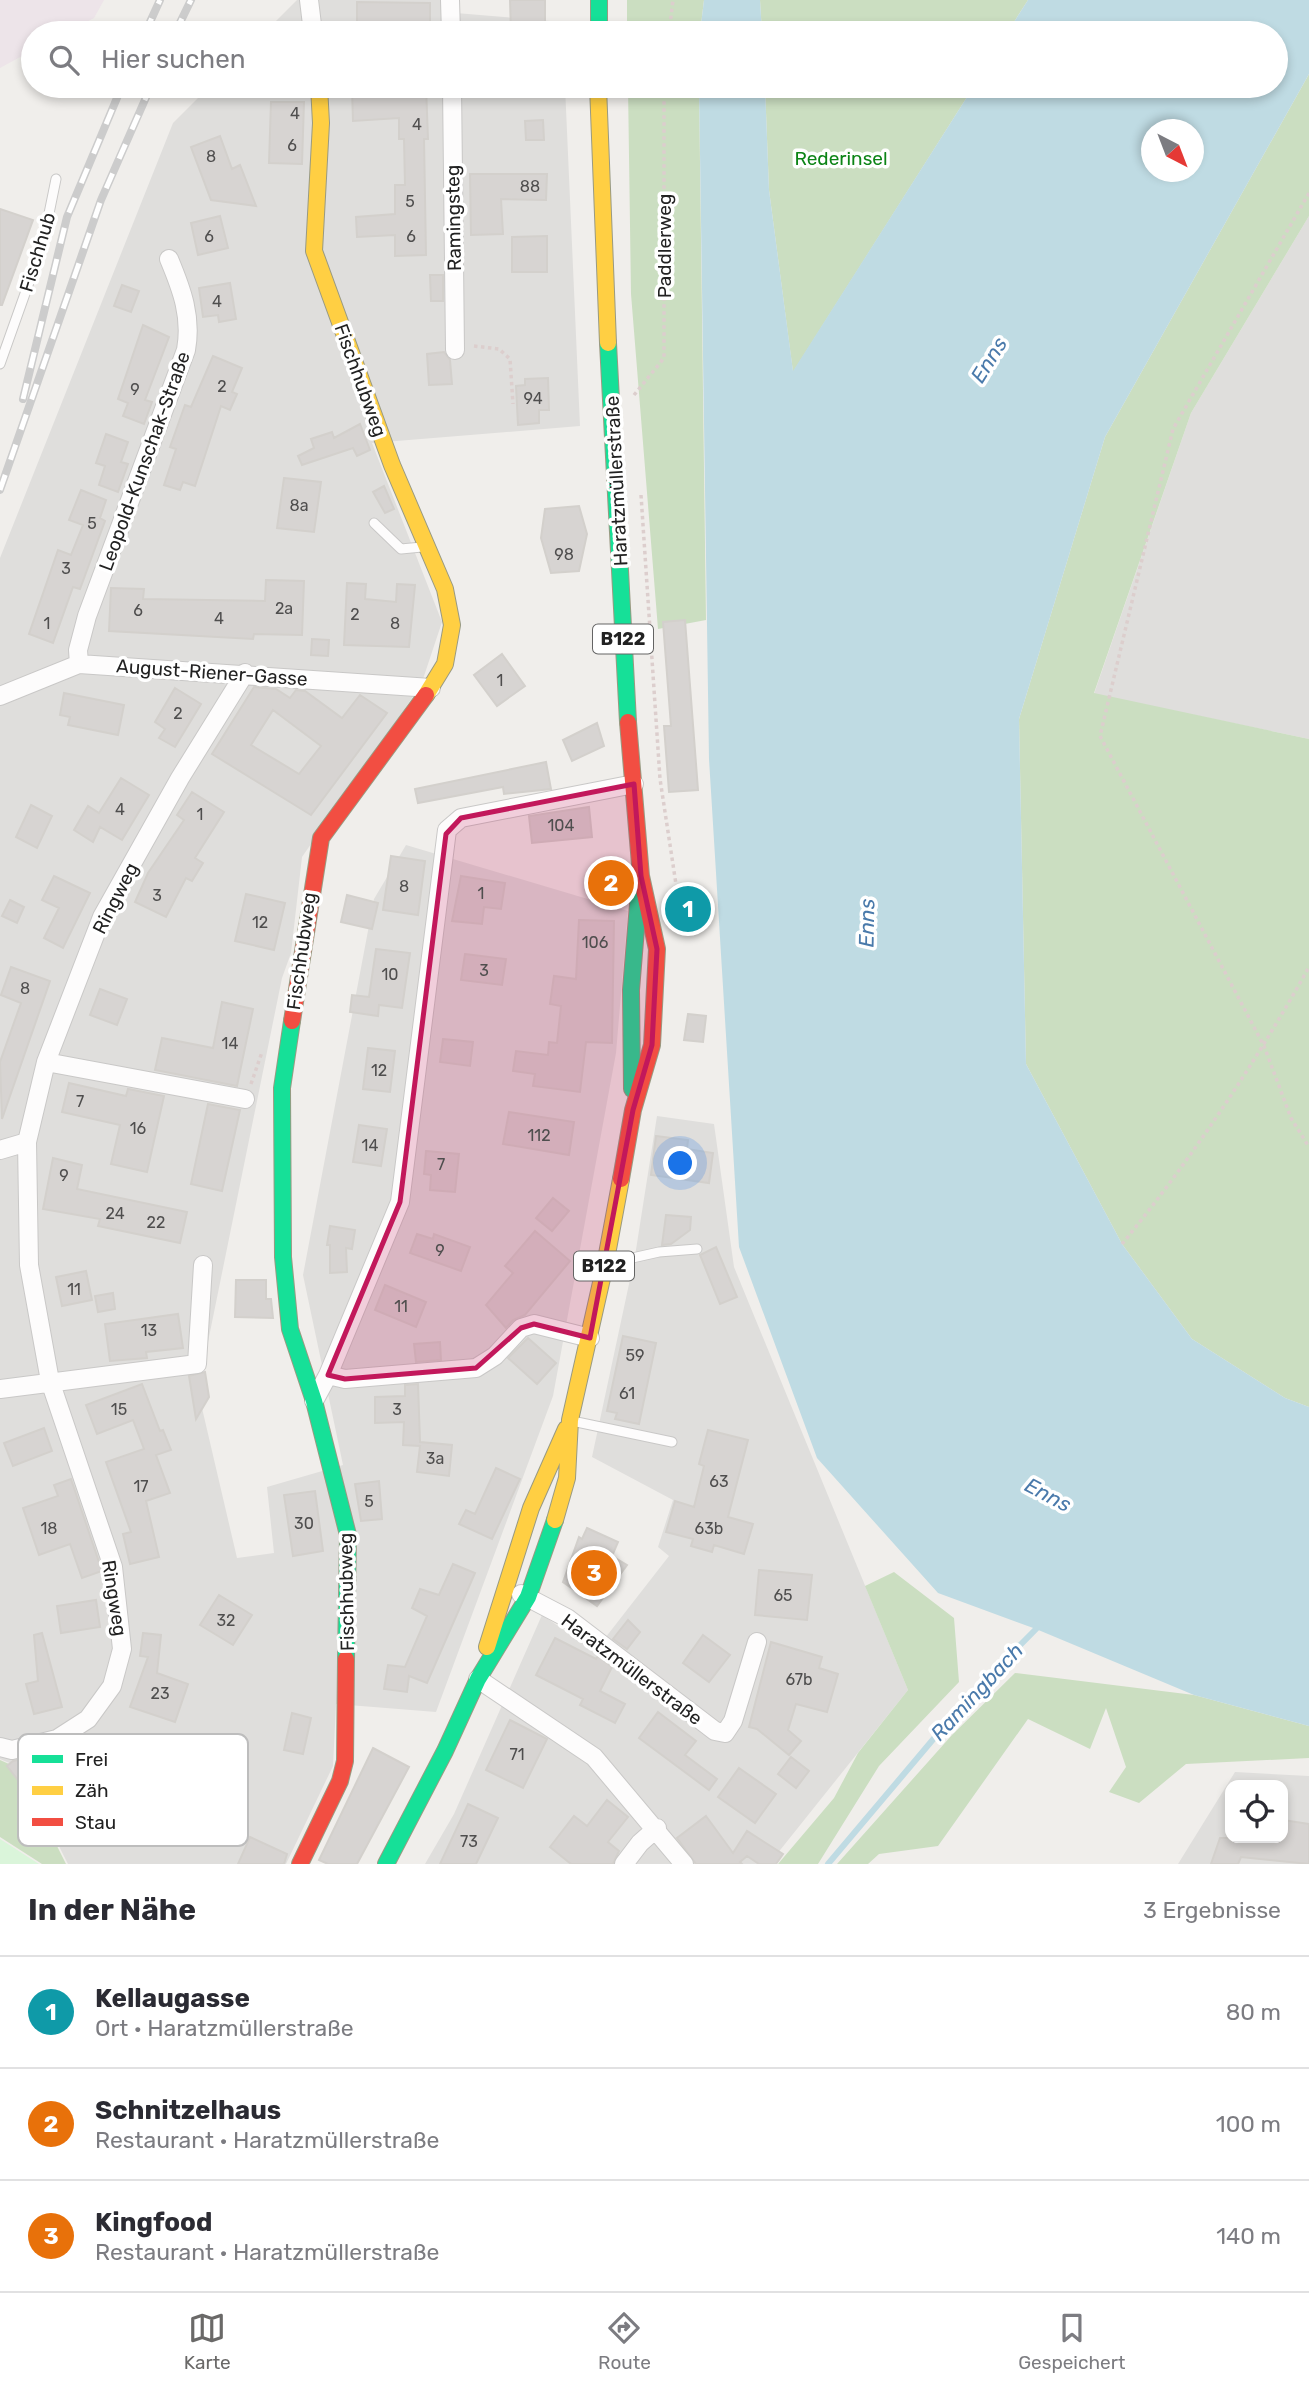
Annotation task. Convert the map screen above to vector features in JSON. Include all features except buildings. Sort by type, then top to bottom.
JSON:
[{"type":"main road","points":[[599,0],[599,21]]},
{"type":"main road","name":"Fischhubweg","points":[[300,1864],[340,1781],[345,1761],[348,1535],[314,1401],[289,1317],[283,1257],[282,1088],[312,877],[321,838],[446,664],[452,625],[445,589],[392,465],[314,251],[321,123],[320,98]]},
{"type":"main road","name":"Haratzmüllerstraße","points":[[386,1864],[478,1679],[528,1597],[567,1479],[570,1420],[590,1339],[633,1110],[652,1045],[657,995],[657,949],[641,876],[624,672],[604,277],[598,98]]},
{"type":"main road","name":"Haratzmüllerstraße","points":[[633,1110],[629,1043],[634,939],[641,876]]},
{"type":"main road","name":"Haratzmüllerstraße","points":[[478,1679],[504,1587],[542,1474],[570,1420]]},
{"type":"street","points":[[309,0],[312,21]]},
{"type":"street","points":[[450,0],[451,21]]},
{"type":"street","name":"Ramingsteg","points":[[452,98],[455,347]]},
{"type":"street","name":"Leopold-Kunschak-Straße","points":[[79,664],[78,650],[87,616],[186,350],[189,331],[187,307],[169,259]]},
{"type":"street","name":"August-Riener-Gasse","points":[[0,696],[79,664],[245,673],[431,688]]},
{"type":"street","name":"Ringweg","points":[[66,1734],[88,1719],[112,1686],[122,1649],[113,1566],[50,1381],[29,1265],[27,1142],[46,1062],[102,917],[180,778],[245,673]]},
{"type":"street","points":[[314,1401],[328,1375],[400,1202],[447,830],[461,818],[634,784]]},
{"type":"street","points":[[46,1062],[245,1099]]},
{"type":"street","points":[[0,1150],[27,1142]]},
{"type":"street","points":[[0,1390],[50,1381],[197,1364],[203,1265]]},
{"type":"street","points":[[328,1375],[345,1379],[476,1368],[495,1356],[521,1328],[534,1324],[590,1339]]},
{"type":"street","name":"Haratzmüllerstraße","points":[[504,1587],[567,1618],[715,1731],[725,1733],[733,1721],[757,1642]]},
{"type":"street","points":[[478,1679],[594,1757],[657,1828],[684,1864]]},
{"type":"street","name":"Ringweg","points":[[0,1746],[12,1750],[18,1749]]},
{"type":"street","points":[[624,1864],[640,1843],[657,1828]]},
{"type":"lane","name":"Fischhub","points":[[0,363],[43,243],[56,179]]},
{"type":"lane","points":[[374,523],[401,549],[428,547]]},
{"type":"lane","points":[[604,1265],[659,1252],[697,1249]]},
{"type":"lane","points":[[570,1420],[672,1442]]},
{"type":"path","points":[[670,21],[673,0]]},
{"type":"path","name":"Paddlerweg","points":[[635,395],[664,358],[664,98]]},
{"type":"path","points":[[1309,193],[1173,429],[1100,736],[1195,911],[1264,1046],[1291,1118],[1309,1147]]},
{"type":"path","points":[[455,347],[506,353],[511,365],[513,404]]},
{"type":"path","points":[[1122,1244],[1173,1182],[1264,1046],[1309,967]]},
{"type":"highlighted area","points":[[634,784],[641,876],[657,949],[652,1045],[633,1110],[590,1338],[534,1324],[521,1328],[476,1368],[345,1379],[328,1375],[400,1202],[446,834],[461,818]]},
{"type":"shaded area","points":[[0,0],[104,0],[94,18],[88,21],[21,21],[21,57],[0,68]]},
{"type":"shaded area","points":[[297,0],[443,0],[444,12],[550,21],[276,21]]},
{"type":"shaded area","points":[[198,98],[566,98],[580,426],[372,443],[442,622],[421,685],[302,857],[291,953],[282,978],[198,1391],[237,1558],[274,1553],[267,1487],[343,1465],[303,1275],[374,899],[406,845],[628,911],[616,1053],[553,1396],[436,1712],[336,1704],[333,1766],[286,1864],[68,1864],[59,1846],[248,1846],[248,1734],[18,1734],[18,1767],[0,1759],[0,558],[173,123]]},
{"type":"shaded area","points":[[1309,216],[1309,739],[1094,694],[1191,413]]},
{"type":"shaded area","points":[[657,1116],[714,1124],[734,1267],[908,1690],[769,1864],[425,1864],[454,1814],[542,1615],[595,1651],[669,1556],[658,1547],[673,1500],[592,1457],[635,1256]]},
{"type":"shaded area","points":[[1235,1772],[1309,1776],[1309,1864],[1178,1864],[1225,1788],[1225,1843],[1288,1843],[1288,1780],[1230,1780]]},
{"type":"green space","points":[[627,0],[704,0],[701,21],[627,21]]},
{"type":"green space","points":[[760,0],[1028,0],[1015,21],[761,21]]},
{"type":"green space","points":[[1309,74],[1309,216],[1191,413],[1094,693],[1309,739],[1309,1407],[1285,1398],[1192,1339],[1122,1244],[1026,1064],[1019,719],[1105,437]]},
{"type":"green space","points":[[628,98],[699,98],[706,620],[658,629],[631,294]]},
{"type":"green space","name":"Rederinsel","points":[[765,98],[966,98],[793,372],[769,190]]},
{"type":"green space","points":[[894,1572],[954,1618],[959,1682],[879,1766],[818,1864],[778,1864],[834,1798],[858,1753],[908,1690],[865,1586]]},
{"type":"green space","points":[[1015,1673],[1194,1695],[1309,1726],[1309,1758],[1186,1764],[1139,1803],[1109,1792],[1126,1767],[1106,1708],[1090,1749],[1028,1719],[938,1846],[879,1854],[868,1864],[837,1864],[952,1735]]},
{"type":"green space","points":[[0,1760],[18,1768],[18,1846],[57,1846],[66,1864],[42,1864],[0,1837]]},
{"type":"green space","points":[[0,1839],[39,1864],[0,1864]]},
{"type":"water","points":[[704,0],[760,0],[761,21],[701,21]]},
{"type":"water","name":"Enns","points":[[1028,0],[1309,0],[1309,74],[1105,437],[1019,719],[1026,1064],[1122,1244],[1192,1339],[1285,1398],[1309,1407],[1309,1726],[1194,1695],[1036,1629],[938,1593],[817,1458],[739,1247],[709,759],[699,98],[765,98],[769,190],[793,371],[966,98],[1288,98],[1288,21],[1015,21]]},
{"type":"waterway","name":"Ramingbach","points":[[828,1864],[968,1698],[1040,1625]]},
{"type":"railway","points":[[150,21],[160,0]]},
{"type":"railway","points":[[181,21],[191,0]]},
{"type":"railway","points":[[23,399],[67,217],[117,98]]},
{"type":"railway","points":[[0,490],[101,200],[146,98]]},
{"type":"traffic: fast","points":[[599,0],[599,21]]},
{"type":"traffic: fast","points":[[608,343],[628,722]]},
{"type":"traffic: fast","points":[[632,1089],[631,990],[639,892]]},
{"type":"traffic: fast","points":[[292,1021],[282,1088],[283,1257],[290,1329],[314,1401],[348,1535],[346,1659]]},
{"type":"traffic: fast","points":[[386,1864],[445,1751],[478,1679],[528,1597],[555,1520]]},
{"type":"traffic: slow","points":[[320,98],[321,123],[314,251],[392,465],[445,589],[452,625],[445,664],[426,695]]},
{"type":"traffic: slow","points":[[598,98],[608,343]]},
{"type":"traffic: slow","points":[[555,1520],[567,1478],[570,1420],[605,1265],[621,1179]]},
{"type":"traffic: slow","points":[[487,1647],[531,1508],[566,1429]]},
{"type":"traffic: jam","points":[[292,1021],[321,838],[426,695]]},
{"type":"traffic: jam","points":[[621,1179],[633,1110],[652,1045],[657,949],[641,876],[628,722]]},
{"type":"traffic: jam","points":[[300,1864],[340,1781],[345,1761],[346,1659]]},
{"type":"place","name":"Schnitzelhaus","points":[[611,883]]},
{"type":"place","name":"Kellaugasse","points":[[688,909]]},
{"type":"place","name":"Kingfood","points":[[594,1573]]}]
